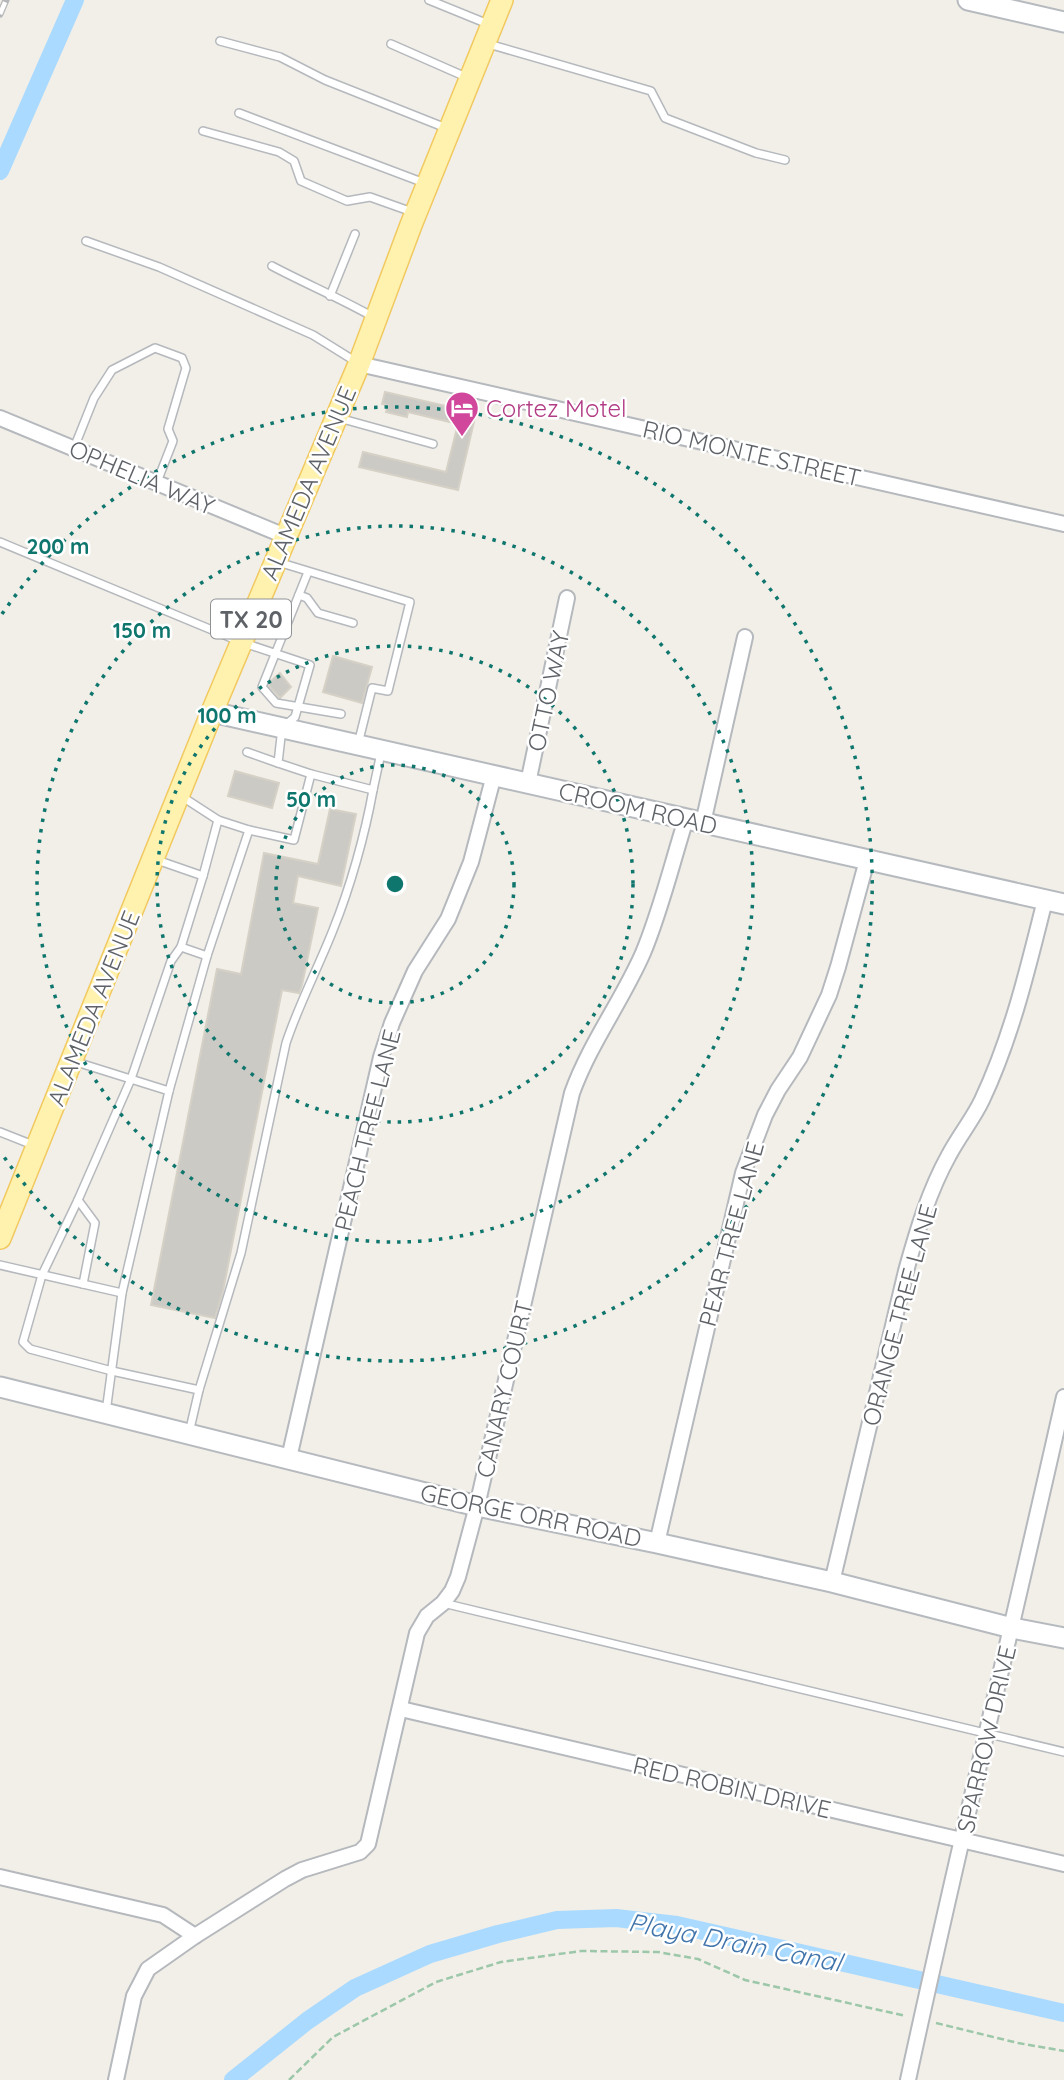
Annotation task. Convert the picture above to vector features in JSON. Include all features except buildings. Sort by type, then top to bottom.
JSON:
[{"type":"main road","name":"ALAMEDA AVENUE","points":[[0,1238],[212,712],[359,363],[427,184],[502,0]]},
{"type":"street","points":[[968,0],[1064,22]]},
{"type":"street","name":"RIO MONTE STREET","points":[[359,363],[1064,524]]},
{"type":"street","name":"OPHELIA WAY","points":[[0,418],[285,536]]},
{"type":"street","name":"OTTO WAY","points":[[528,783],[567,598]]},
{"type":"street","name":"CANARY COURT","points":[[116,2080],[129,2017],[140,1982],[148,1969],[285,1879],[302,1870],[365,1849],[373,1831],[417,1633],[427,1616],[443,1604],[458,1577],[477,1506],[569,1104],[580,1071],[643,953],[694,821],[745,637]]},
{"type":"street","name":"CROOM ROAD","points":[[212,712],[1054,902]]},
{"type":"street","name":"PEACH TREE LANE","points":[[289,1458],[381,1057],[392,1023],[415,971],[447,919],[471,862],[494,775]]},
{"type":"street","name":"PEAR TREE LANE","points":[[657,1543],[732,1211],[743,1173],[765,1115],[800,1057],[829,995],[867,860]]},
{"type":"street","name":"ORANGE TREE LANE","points":[[832,1582],[917,1232],[949,1154],[982,1100],[1054,902]]},
{"type":"street","name":"GEORGE ORR ROAD","points":[[0,1387],[477,1506],[832,1582],[1064,1639]]},
{"type":"street","name":"SPARROW DRIVE","points":[[908,2080],[932,1965],[1064,1397]]},
{"type":"street","name":"RED ROBIN DRIVE","points":[[401,1709],[1064,1864]]},
{"type":"street","points":[[0,1877],[163,1915],[195,1936]]},
{"type":"lane","points":[[429,0],[442,3],[488,35],[651,91],[665,118],[757,153],[785,160]]},
{"type":"lane","points":[[220,41],[280,57],[325,80],[450,130]]},
{"type":"lane","points":[[391,44],[470,79]]},
{"type":"lane","points":[[239,113],[427,184]]},
{"type":"lane","points":[[203,131],[279,152],[294,161],[301,181],[347,201],[370,197],[416,213]]},
{"type":"lane","points":[[330,296],[355,234]]},
{"type":"lane","points":[[86,241],[159,267],[302,330],[359,363]]},
{"type":"lane","points":[[272,267],[376,318]]},
{"type":"lane","points":[[74,449],[94,398],[112,370],[155,348],[181,358],[186,368],[168,429],[173,441],[156,483]]},
{"type":"lane","points":[[336,417],[433,444]]},
{"type":"lane","points":[[0,542],[241,642],[310,665],[295,718],[282,727],[278,763]]},
{"type":"lane","points":[[274,561],[410,602],[388,691],[372,688],[358,745]]},
{"type":"lane","points":[[308,572],[262,687],[276,703],[341,714]]},
{"type":"lane","points":[[299,595],[307,598],[318,613],[353,623]]},
{"type":"lane","points":[[189,1434],[241,1253],[286,1043],[296,1012],[335,927],[365,831],[382,750]]},
{"type":"lane","points":[[247,751],[311,774],[373,790]]},
{"type":"lane","points":[[179,795],[218,820],[248,830],[294,839],[311,774]]},
{"type":"lane","points":[[200,1390],[112,1371],[30,1349],[23,1342],[42,1275],[131,1079],[171,961],[181,947],[218,820]]},
{"type":"lane","points":[[105,1413],[122,1293],[169,1091],[207,956],[248,830]]},
{"type":"lane","points":[[153,859],[203,876]]},
{"type":"lane","points":[[181,947],[207,956]]},
{"type":"lane","points":[[72,1060],[169,1091]]},
{"type":"lane","points":[[0,1132],[37,1147]]},
{"type":"lane","points":[[78,1200],[94,1223],[83,1284]]},
{"type":"lane","points":[[0,1265],[122,1293]]},
{"type":"lane","points":[[443,1604],[1064,1752]]},
{"type":"path","points":[[289,2080],[333,2036],[436,1982],[501,1962],[581,1951],[658,1952],[698,1959],[745,1979],[922,2013],[1018,2043],[1064,2051]]},
{"type":"waterway","points":[[0,171],[75,0]]},
{"type":"waterway","name":"Playa Drain Canal","points":[[233,2080],[307,2021],[355,1988],[430,1954],[557,1920],[616,1918],[677,1925],[1064,2013]]},
{"type":"railway","points":[[0,14],[6,0]]},
{"type":"place","name":"Cortez Motel","points":[[462,438]]}]
